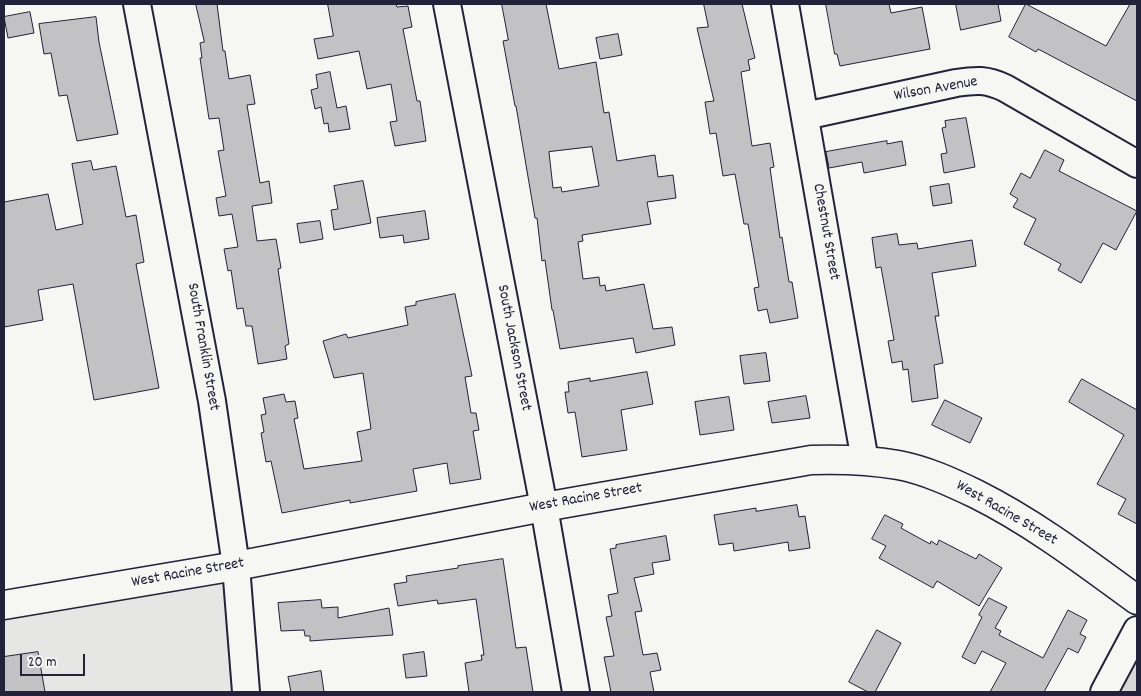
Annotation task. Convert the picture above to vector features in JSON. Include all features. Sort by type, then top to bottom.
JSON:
[{"type":"main road","name":"West Racine Street","points":[[4,605],[236,566],[544,507],[811,460],[842,459],[900,465],[929,473],[956,484],[991,502],[1060,544],[1137,600]]},
{"type":"street","name":"South Franklin Street","points":[[137,4],[202,345],[236,566],[246,692]]},
{"type":"street","name":"South Jackson Street","points":[[447,4],[544,507],[576,692]]},
{"type":"street","name":"Chestnut Street","points":[[785,4],[865,461]]},
{"type":"street","name":"Wilson Avenue","points":[[805,116],[956,83],[980,80],[993,82],[1005,88],[1137,164]]},
{"type":"street","points":[[1104,692],[1137,630]]},
{"type":"shaded area","points":[[236,566],[246,692],[4,692],[4,605]]},
{"type":"shaded area","points":[[1137,630],[1137,692],[1104,692]]},
{"type":"building","points":[[196,4],[217,4],[223,51],[225,51],[229,79],[250,75],[255,104],[247,105],[260,183],[269,181],[272,203],[252,206],[257,241],[276,239],[281,268],[278,269],[289,344],[285,346],[287,359],[258,364],[252,326],[246,326],[243,308],[237,309],[231,270],[228,271],[224,249],[238,247],[232,214],[219,216],[216,198],[226,196],[218,151],[224,150],[219,118],[209,119],[200,58],[202,58],[200,43],[204,42]]},
{"type":"building","points":[[328,4],[396,4],[397,7],[408,6],[412,27],[403,29],[417,101],[420,101],[426,141],[395,146],[390,122],[397,121],[391,84],[367,89],[359,51],[318,59],[314,39],[333,36]]},
{"type":"building","points":[[502,4],[546,4],[559,69],[596,62],[604,113],[609,112],[617,161],[655,155],[658,177],[673,175],[676,198],[647,202],[651,224],[582,235],[583,241],[578,242],[583,279],[599,277],[600,286],[605,285],[606,291],[644,284],[653,329],[672,327],[675,345],[636,353],[633,338],[560,349],[545,260],[542,261],[537,218],[535,218],[503,41],[508,40]],"holes":[[[592,147],[599,186],[562,192],[561,187],[553,188],[549,152]]]},
{"type":"building","points":[[704,4],[742,4],[755,58],[748,60],[750,70],[741,72],[752,146],[770,143],[774,167],[770,168],[780,238],[782,237],[789,282],[792,282],[798,318],[770,323],[767,309],[758,311],[754,288],[759,287],[748,224],[744,224],[735,174],[723,176],[716,133],[710,134],[705,102],[714,101],[697,28],[708,27]]},
{"type":"building","points":[[826,4],[889,4],[891,13],[922,7],[930,49],[840,66],[837,54],[835,54]]},
{"type":"building","points":[[956,4],[998,4],[1001,21],[961,30]]},
{"type":"building","points":[[1026,4],[1106,46],[1130,4],[1137,4],[1137,101],[1038,49],[1036,52],[1009,37]]},
{"type":"building","points":[[30,12],[34,33],[8,38],[4,17]]},
{"type":"building","points":[[96,17],[99,42],[118,134],[77,141],[67,95],[59,96],[51,53],[44,54],[39,24]]},
{"type":"building","points":[[618,34],[622,55],[600,59],[596,38]]},
{"type":"building","points":[[330,72],[337,108],[346,106],[350,129],[329,132],[328,123],[324,124],[321,107],[315,109],[311,90],[318,88],[316,75]]},
{"type":"building","points":[[966,118],[975,167],[944,173],[941,154],[947,153],[942,128],[946,127],[945,121]]},
{"type":"building","points":[[887,141],[887,144],[902,141],[906,165],[864,173],[862,162],[829,168],[826,152]]},
{"type":"building","points":[[1045,150],[1064,160],[1059,171],[1137,211],[1116,250],[1103,243],[1081,283],[1058,270],[1061,264],[1024,244],[1036,219],[1013,207],[1018,199],[1010,194],[1021,173],[1030,178]]},
{"type":"building","points":[[91,161],[93,170],[116,166],[126,217],[136,215],[144,262],[136,264],[159,388],[94,400],[73,284],[38,290],[43,320],[4,327],[4,202],[48,194],[56,230],[83,224],[72,164]]},
{"type":"building","points":[[363,181],[371,223],[334,230],[331,210],[338,209],[334,186]]},
{"type":"building","points":[[949,184],[952,203],[933,206],[930,187]]},
{"type":"building","points":[[425,211],[429,239],[404,243],[403,235],[380,238],[377,218]]},
{"type":"building","points":[[320,221],[323,239],[300,243],[297,224]]},
{"type":"building","points":[[897,234],[899,245],[917,243],[918,249],[972,240],[976,266],[932,273],[939,316],[935,316],[943,363],[934,365],[938,398],[912,402],[908,369],[903,370],[902,361],[892,363],[888,341],[894,340],[881,267],[876,268],[872,238]]},
{"type":"building","points":[[455,294],[472,376],[465,377],[471,413],[476,413],[479,430],[473,431],[481,479],[450,484],[447,463],[413,469],[417,491],[350,503],[350,500],[282,513],[271,461],[266,462],[261,433],[264,432],[261,415],[266,414],[263,398],[284,394],[286,402],[295,401],[298,418],[294,419],[304,469],[362,461],[357,432],[371,429],[363,373],[334,378],[323,341],[346,334],[348,338],[408,325],[405,307],[416,305],[416,302]]},
{"type":"building","points":[[766,353],[770,381],[744,384],[740,356]]},
{"type":"building","points":[[647,372],[653,404],[621,410],[627,450],[582,457],[575,412],[568,413],[565,392],[569,392],[568,382],[590,378],[590,381]]},
{"type":"building","points":[[1082,379],[1137,410],[1137,524],[1118,514],[1126,499],[1097,484],[1124,435],[1069,402]]},
{"type":"building","points":[[806,396],[810,418],[772,423],[768,402]]},
{"type":"building","points":[[729,397],[734,430],[700,435],[695,402]]},
{"type":"building","points":[[945,400],[982,418],[970,443],[932,425]]},
{"type":"building","points":[[797,505],[799,517],[805,516],[810,548],[789,551],[788,542],[734,551],[733,543],[719,545],[714,515],[756,508],[756,511]]},
{"type":"building","points":[[885,515],[903,524],[901,528],[930,544],[931,541],[937,545],[939,540],[976,559],[979,554],[1002,568],[979,606],[937,581],[933,588],[879,558],[886,546],[872,539]]},
{"type":"building","points":[[666,536],[670,560],[652,563],[654,574],[634,578],[642,611],[635,612],[643,655],[657,653],[661,670],[650,672],[654,692],[611,692],[604,657],[614,656],[606,617],[612,616],[608,595],[618,593],[610,549],[616,548],[616,545]]},
{"type":"building","points":[[503,559],[516,648],[526,647],[533,692],[469,692],[465,663],[482,660],[481,655],[484,655],[476,599],[438,604],[437,600],[398,606],[394,584],[407,582],[406,576]]},
{"type":"building","points":[[989,598],[1007,607],[995,628],[1001,631],[999,635],[1043,658],[1068,610],[1087,620],[1080,634],[1086,637],[1078,653],[1068,648],[1044,692],[990,692],[1006,663],[982,651],[975,664],[962,657],[982,617],[979,615]]},
{"type":"building","points":[[321,600],[322,608],[338,607],[338,618],[389,608],[393,635],[310,641],[310,636],[305,636],[304,630],[281,631],[278,603]]},
{"type":"building","points":[[877,630],[901,643],[875,692],[868,692],[849,682]]},
{"type":"building","points":[[38,652],[45,692],[4,692],[4,657]]},
{"type":"building","points":[[424,652],[427,676],[406,678],[403,655]]},
{"type":"building","points":[[321,671],[324,692],[291,692],[288,677]]}]
